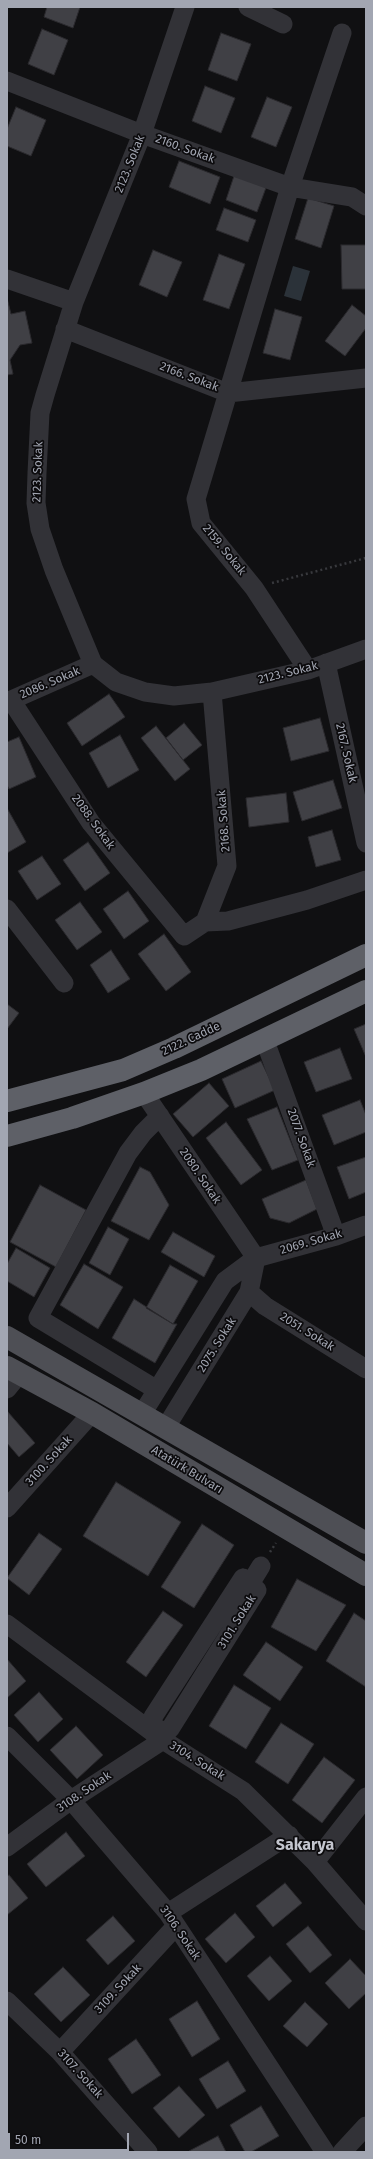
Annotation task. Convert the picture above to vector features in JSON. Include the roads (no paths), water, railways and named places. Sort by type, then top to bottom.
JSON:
[{"type":"highway","name":"2122. Cadde","points":[[7,1101],[123,1070],[174,1048],[366,955]]},
{"type":"highway","points":[[7,1136],[72,1118],[144,1093],[201,1070],[265,1041],[366,991]]},
{"type":"main road","points":[[7,1337],[366,1542]]},
{"type":"main road","name":"Atatürk Bulvarı","points":[[11,1376],[92,1413],[285,1529],[366,1575]]},
{"type":"street","name":"2123. Sokak","points":[[185,7],[142,134],[74,302],[40,413],[36,504],[40,529],[54,570],[93,664],[116,682],[145,692],[174,696],[212,692],[308,670],[366,648]]},
{"type":"street","points":[[248,7],[283,24]]},
{"type":"street","name":"2159. Sokak","points":[[308,670],[254,588],[201,523],[196,499],[290,186],[342,33]]},
{"type":"street","name":"2160. Sokak","points":[[7,81],[142,134],[290,186],[352,197],[366,206]]},
{"type":"street","points":[[7,279],[74,302]]},
{"type":"street","name":"2166. Sokak","points":[[65,329],[228,393],[366,378]]},
{"type":"street","name":"2167. Sokak","points":[[326,663],[366,843]]},
{"type":"street","name":"2086. Sokak","points":[[9,701],[93,664]]},
{"type":"street","name":"2168. Sokak","points":[[205,922],[227,866],[212,692]]},
{"type":"street","name":"2088. Sokak","points":[[9,701],[91,823],[184,936],[205,922]]},
{"type":"street","points":[[205,922],[228,921],[308,900],[366,880]]},
{"type":"street","points":[[7,909],[64,983]]},
{"type":"street","name":"2077. Sokak","points":[[265,1041],[336,1236]]},
{"type":"street","name":"2080. Sokak","points":[[144,1093],[256,1258]]},
{"type":"street","points":[[157,1390],[38,1318],[128,1153],[143,1133],[160,1116]]},
{"type":"street","name":"2069. Sokak","points":[[256,1258],[336,1236],[366,1224]]},
{"type":"street","points":[[142,1414],[224,1281],[256,1258]]},
{"type":"street","name":"2075. Sokak","points":[[166,1427],[249,1292],[256,1258]]},
{"type":"street","name":"2051. Sokak","points":[[249,1292],[265,1306],[366,1369]]},
{"type":"street","name":"3100. Sokak","points":[[7,1508],[92,1413]]},
{"type":"street","name":"3101. Sokak","points":[[159,1737],[153,1716],[243,1578],[250,1584],[262,1566]]},
{"type":"street","name":"3104. Sokak","points":[[7,1624],[159,1737],[244,1791],[315,1862],[366,1921]]},
{"type":"street","name":"3106. Sokak","points":[[7,1736],[71,1800],[172,1919],[326,2152]]},
{"type":"street","name":"3108. Sokak","points":[[7,1847],[159,1737]]},
{"type":"street","points":[[315,1862],[366,1797]]},
{"type":"street","name":"3109. Sokak","points":[[60,2052],[172,1919],[289,1835]]},
{"type":"street","name":"3107. Sokak","points":[[7,2001],[60,2052],[148,2152]]},
{"type":"street","points":[[342,2152],[366,2126]]},
{"type":"district","name":"Sakarya","points":[[305,1846]]}]
